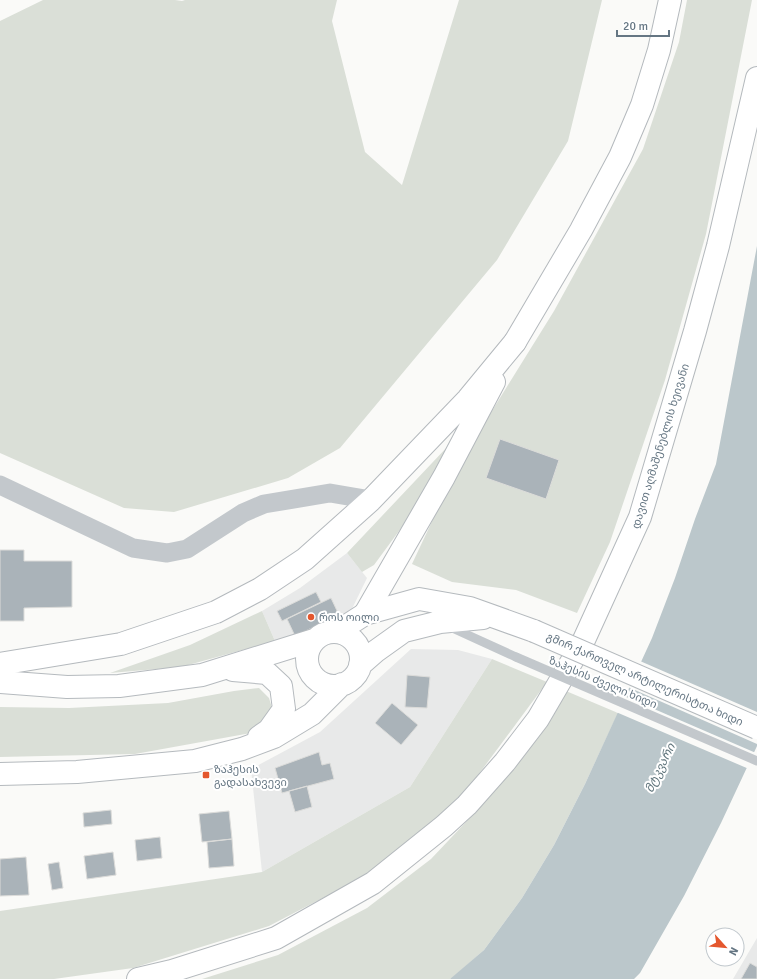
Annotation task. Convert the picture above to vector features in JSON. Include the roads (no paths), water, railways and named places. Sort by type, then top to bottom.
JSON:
[{"type":"main road","points":[[365,614],[444,477],[515,342],[581,230],[620,157],[642,105],[659,50],[670,0]]},
{"type":"main road","name":"დავით აღმაშენებლის ხეივანი","points":[[138,979],[172,971],[276,938],[373,883],[444,826],[467,805],[505,762],[538,719],[583,642],[640,517],[695,331],[757,78]]},
{"type":"main road","points":[[0,664],[121,644],[216,612],[260,589],[305,559],[372,500],[468,399],[515,342]]},
{"type":"main road","points":[[337,632],[365,614],[419,599],[470,608],[496,617]]},
{"type":"main road","points":[[0,774],[77,772],[187,762],[242,749],[274,737],[312,714],[342,684],[353,677],[360,665],[376,651],[404,631],[440,622],[496,617]]},
{"type":"main road","name":"გმირ ქართველ არტილერისტთა ხიდი","points":[[496,617],[534,631],[757,728]]},
{"type":"main road","points":[[0,682],[67,687],[119,686],[202,675],[314,640],[325,633],[337,632],[345,634],[356,643],[361,658],[360,665]]},
{"type":"main road","points":[[314,640],[309,648],[307,656],[311,673],[317,680],[324,684],[342,684]]},
{"type":"main road","points":[[224,669],[267,673],[281,686],[284,709],[269,730],[242,749]]},
{"type":"street","points":[[0,485],[133,548],[167,553],[187,549],[243,513],[264,504],[330,493],[372,500]]},
{"type":"lane","name":"ზაჰესის ძველი ხიდი","points":[[440,622],[516,657],[757,761]]},
{"type":"water","name":"მტკვარი","points":[[757,246],[757,746],[721,823],[684,896],[640,973],[634,979],[450,979],[484,950],[522,898],[554,845],[585,784],[652,638],[716,464]]},
{"type":"place","name":"როს ოილი","points":[[311,617]]},
{"type":"place","name":"ზაჰესის გადასახვევი","points":[[206,775]]}]
